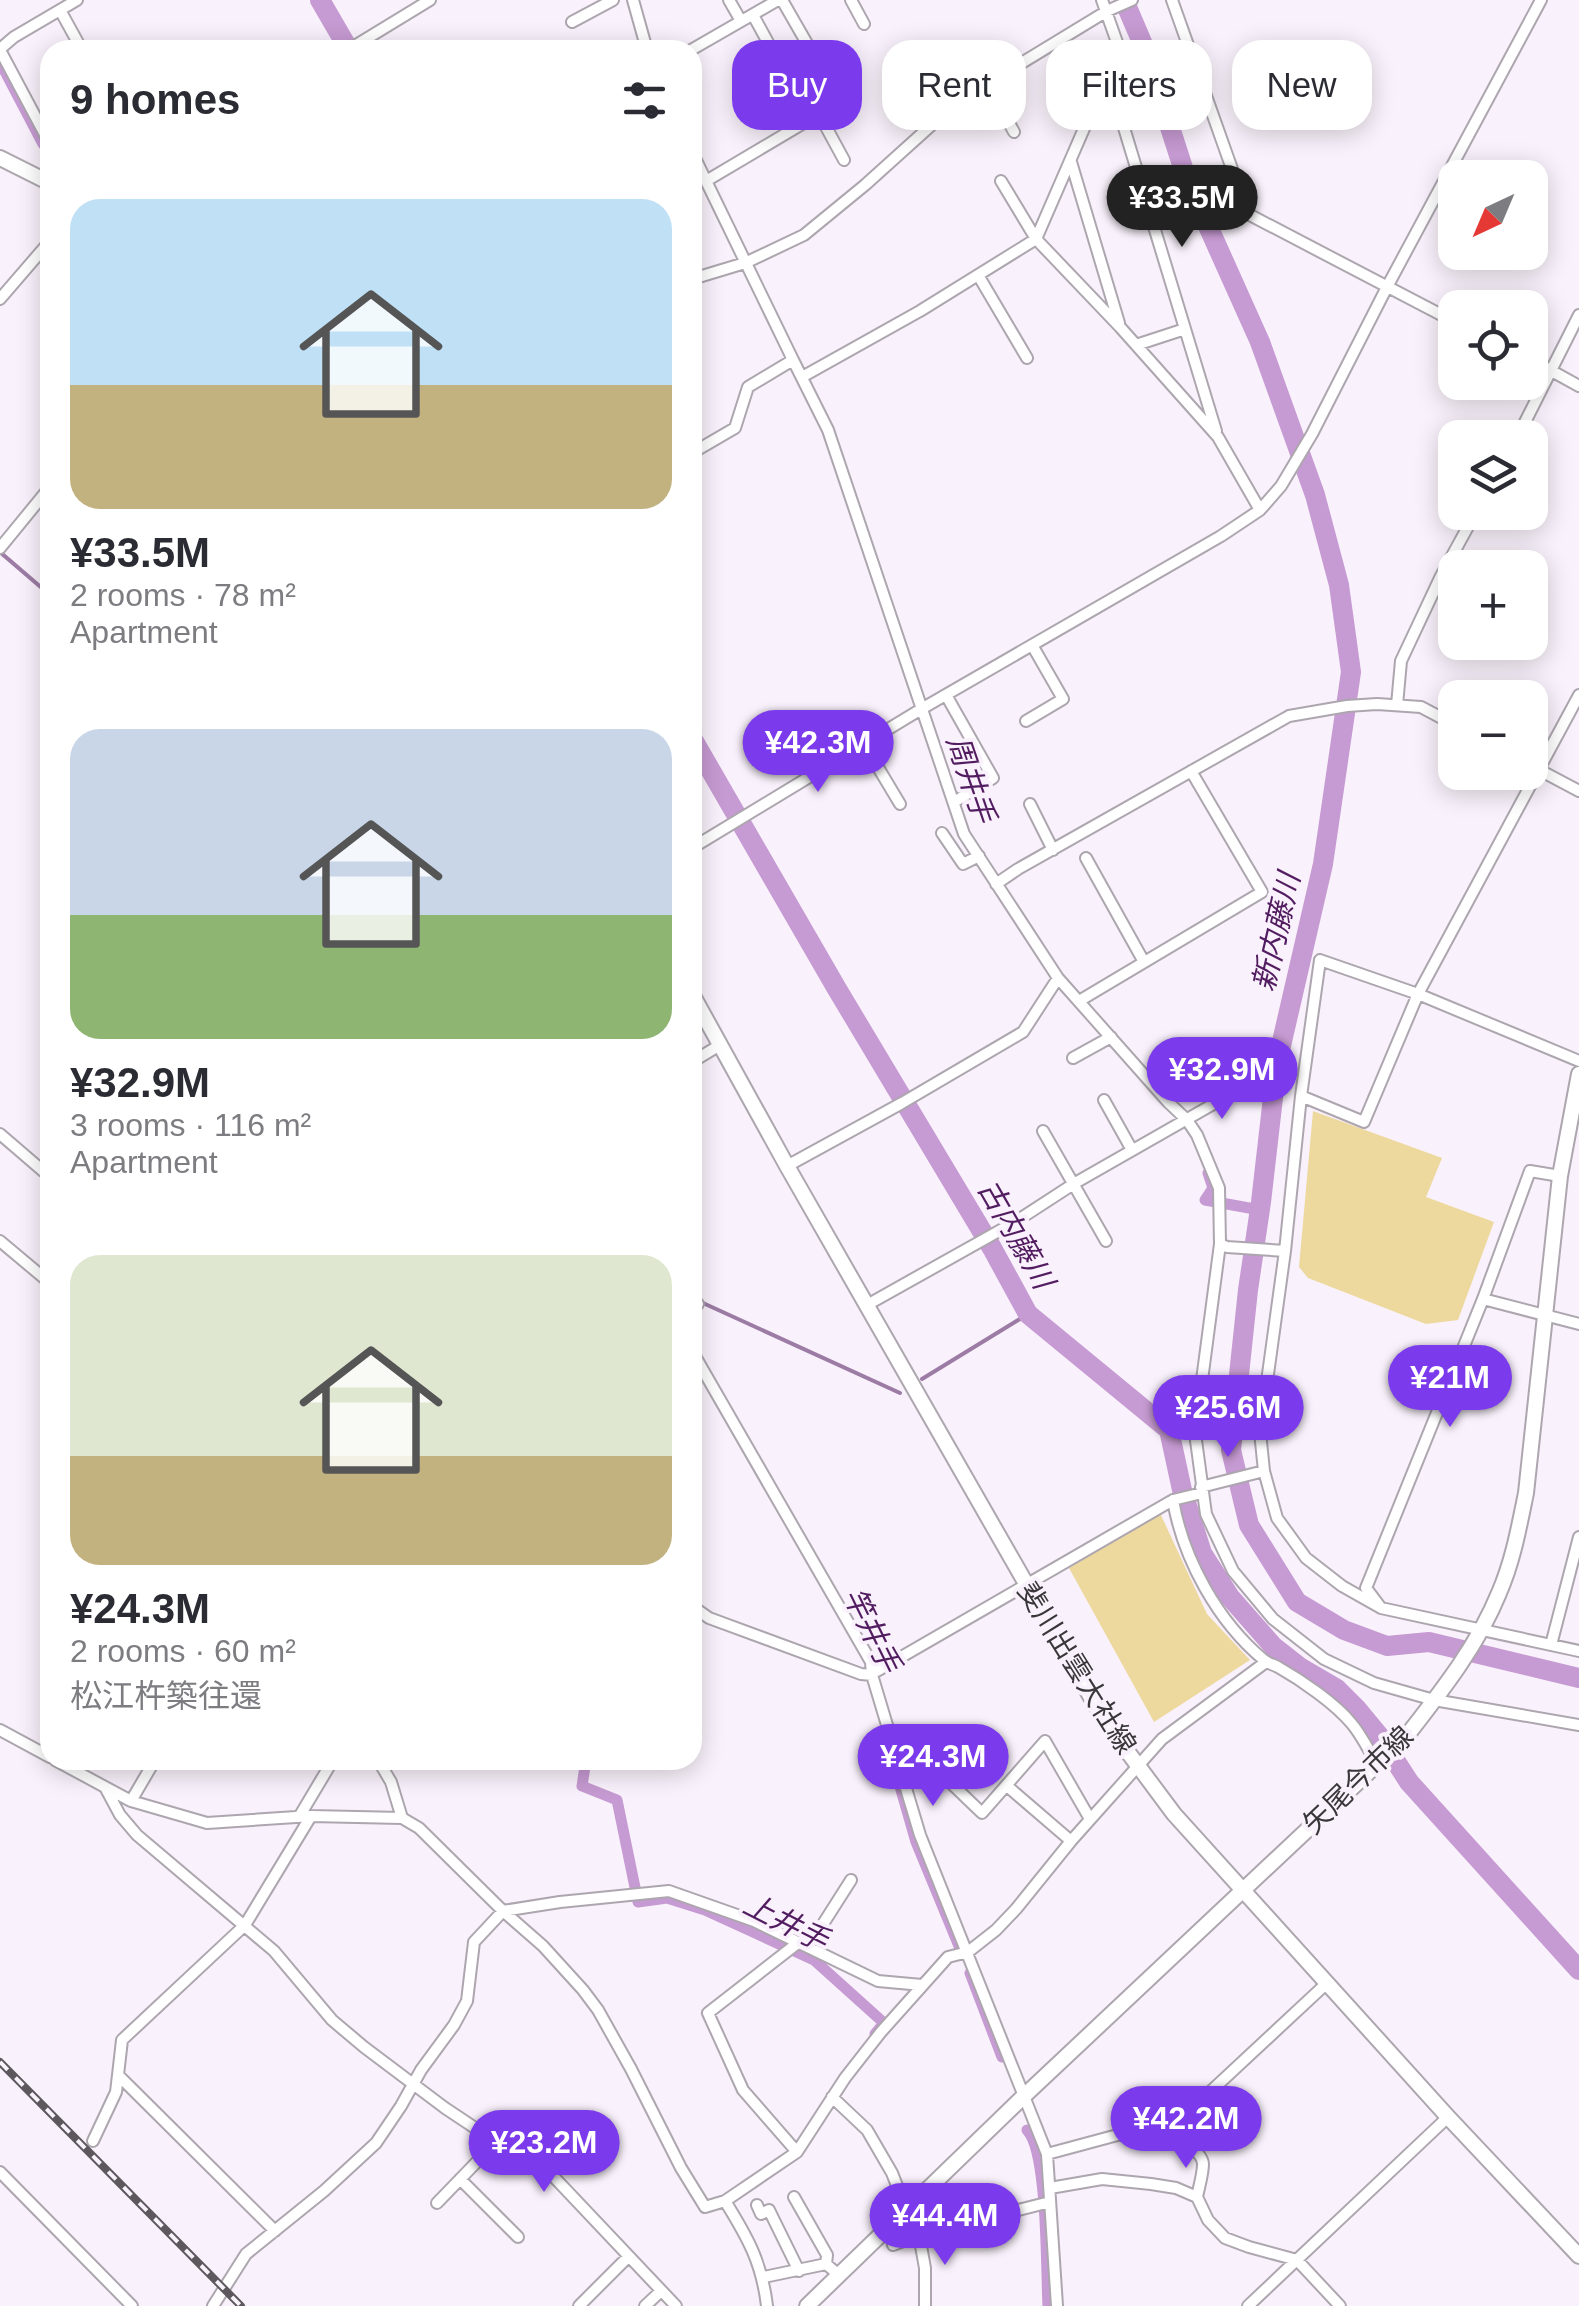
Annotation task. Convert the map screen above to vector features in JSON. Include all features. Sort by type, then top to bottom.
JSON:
[{"type":"main road","points":[[0,158],[40,178]]},
{"type":"main road","name":"斐川出雲大社線","points":[[702,1012],[1104,1720],[1174,1814],[1448,2118],[1579,2256]]},
{"type":"main road","name":"矢尾今市線","points":[[807,2306],[1405,1738],[1448,1684],[1499,1593],[1516,1541],[1526,1493],[1560,1176],[1579,1074]]},
{"type":"street","points":[[40,125],[0,50],[14,37],[77,0]]},
{"type":"street","points":[[364,40],[430,0]]},
{"type":"street","points":[[572,22],[613,0]]},
{"type":"street","points":[[634,0],[644,40]]},
{"type":"street","points":[[730,0],[741,21]]},
{"type":"street","points":[[702,44],[780,0],[804,40]]},
{"type":"street","points":[[851,0],[864,24]]},
{"type":"street","points":[[1026,58],[1104,6],[1132,0]]},
{"type":"street","points":[[1172,0],[1248,214],[1438,314]]},
{"type":"street","points":[[702,842],[1260,510],[1282,486],[1312,434],[1541,0]]},
{"type":"street","points":[[1104,6],[1116,40]]},
{"type":"street","points":[[60,10],[76,40]]},
{"type":"street","points":[[753,15],[767,40]]},
{"type":"street","points":[[706,182],[819,114],[844,160]]},
{"type":"street","points":[[702,276],[745,263],[804,235],[926,130]]},
{"type":"street","points":[[802,378],[1036,239],[1084,130]]},
{"type":"street","points":[[1125,130],[1218,436],[1260,510]]},
{"type":"street","points":[[1071,161],[1120,327]]},
{"type":"street","points":[[702,173],[828,430],[964,834],[1058,978],[1187,1120],[1219,1188],[1224,1245],[1195,1433],[1206,1514],[1233,1571],[1273,1619],[1324,1659],[1374,1683],[1434,1700],[1579,1725]]},
{"type":"street","points":[[1001,181],[1036,239],[1218,436]]},
{"type":"street","points":[[0,299],[40,253]]},
{"type":"street","points":[[978,275],[1027,358]]},
{"type":"street","points":[[1527,420],[1579,315]]},
{"type":"street","points":[[1136,345],[1185,329]]},
{"type":"street","points":[[702,448],[736,428],[748,387],[792,360]]},
{"type":"street","points":[[1550,370],[1579,386]]},
{"type":"street","points":[[0,548],[40,499]]},
{"type":"street","points":[[1397,705],[1400,661],[1466,530]]},
{"type":"street","points":[[1026,720],[1062,699],[1032,645]]},
{"type":"street","points":[[946,695],[993,778],[954,802]]},
{"type":"street","points":[[1548,746],[1579,695]]},
{"type":"street","points":[[996,884],[1289,716],[1377,704],[1420,706],[1438,716]]},
{"type":"street","points":[[864,744],[900,804]]},
{"type":"street","points":[[1078,1001],[1262,892],[1191,770]]},
{"type":"street","points":[[1548,775],[1579,791]]},
{"type":"street","points":[[1301,1096],[1364,1122],[1418,994],[1524,790]]},
{"type":"street","points":[[1030,804],[1053,850]]},
{"type":"street","points":[[942,834],[963,864],[978,856]]},
{"type":"street","points":[[1086,858],[1144,962]]},
{"type":"street","points":[[1579,1061],[1418,994],[1320,960],[1260,1432],[1264,1471],[1276,1518],[1306,1558],[1342,1586],[1381,1608],[1579,1651]]},
{"type":"street","points":[[786,1166],[1023,1032],[1058,978]]},
{"type":"street","points":[[1074,1058],[1111,1037]]},
{"type":"street","points":[[702,1056],[720,1045]]},
{"type":"street","points":[[867,1305],[1238,1090]]},
{"type":"street","points":[[1104,1100],[1132,1150]]},
{"type":"street","points":[[1042,1130],[1106,1241]]},
{"type":"street","points":[[0,1134],[40,1168]]},
{"type":"street","points":[[1381,1608],[1366,1588],[1530,1172],[1560,1176]]},
{"type":"street","points":[[1015,1222],[1042,1272]]},
{"type":"street","points":[[0,1242],[40,1275]]},
{"type":"street","points":[[1224,1245],[1282,1251]]},
{"type":"street","points":[[1483,1299],[1579,1324]]},
{"type":"street","points":[[702,1368],[872,1662],[920,1835],[1047,2154],[1056,2306]]},
{"type":"street","points":[[702,1613],[861,1674],[872,1673],[1173,1500],[1264,1471]]},
{"type":"street","points":[[1173,1500],[1177,1524],[1196,1571],[1221,1613],[1266,1662],[1328,1702],[1351,1723],[1377,1764]]},
{"type":"street","points":[[1551,1644],[1579,1536]]},
{"type":"street","points":[[72,1770],[131,1801],[207,1822],[312,1816],[402,1818],[420,1828],[584,1990],[705,2207],[725,2202],[797,2152],[880,2032],[922,1984],[948,1958],[968,1952],[996,1930],[1162,1739],[1266,1662]]},
{"type":"street","points":[[0,1730],[40,1752]]},
{"type":"street","points":[[906,1787],[928,1761],[982,1813],[1044,1742],[1090,1819]]},
{"type":"street","points":[[131,1801],[149,1770]]},
{"type":"street","points":[[299,1817],[327,1770]]},
{"type":"street","points":[[384,1770],[392,1782],[402,1818]]},
{"type":"street","points":[[1007,1786],[1071,1841]]},
{"type":"street","points":[[106,1789],[138,1835],[274,1951],[332,2020],[496,2142],[552,2174],[676,2306]]},
{"type":"street","points":[[93,2142],[116,2092],[122,2040],[244,1925],[312,1816]]},
{"type":"street","points":[[797,2152],[742,2090],[708,2013],[804,1944],[851,1880]]},
{"type":"street","points":[[212,2306],[246,2254],[324,2192],[376,2143],[454,2025],[466,2001],[474,1942],[504,1910],[669,1892],[754,1920],[878,1981],[922,1984]]},
{"type":"street","points":[[1166,2132],[1327,1983]]},
{"type":"street","points":[[118,2075],[275,2231]]},
{"type":"street","points":[[832,2097],[867,2130],[892,2173],[904,2201],[904,2211],[919,2235],[925,2268],[925,2306]]},
{"type":"street","points":[[1248,2306],[1448,2118]]},
{"type":"street","points":[[1047,2154],[1152,2126],[1166,2132],[1199,2153],[1203,2162],[1197,2197],[1208,2220],[1226,2238],[1297,2260],[1340,2306]]},
{"type":"street","points":[[438,2203],[496,2142]]},
{"type":"street","points":[[0,2172],[132,2306]]},
{"type":"street","points":[[460,2179],[518,2237]]},
{"type":"street","points":[[1050,2188],[1102,2179],[1176,2188],[1197,2197]]},
{"type":"street","points":[[794,2197],[826,2255],[826,2264],[839,2275]]},
{"type":"street","points":[[725,2202],[747,2236],[764,2277],[768,2306]]},
{"type":"street","points":[[893,2245],[1050,2202]]},
{"type":"street","points":[[757,2205],[761,2214],[769,2210],[799,2270]]},
{"type":"street","points":[[579,2306],[628,2257]]},
{"type":"street","points":[[764,2277],[826,2264]]},
{"type":"street","points":[[645,2306],[661,2290]]},
{"type":"shaded area","points":[[1313,1111],[1442,1158],[1426,1197],[1494,1222],[1458,1320],[1426,1324],[1308,1278],[1299,1267]]},
{"type":"shaded area","points":[[1160,1513],[1207,1614],[1250,1660],[1154,1722],[1069,1568]]},
{"type":"waterway","points":[[320,0],[343,40]]},
{"type":"waterway","name":"新内藤川","points":[[1124,0],[1144,47],[1186,177],[1260,342],[1315,495],[1339,585],[1351,672],[1323,864],[1277,1063],[1248,1290],[1231,1450],[1249,1525],[1297,1602],[1344,1630],[1387,1646],[1429,1642],[1579,1678]]},
{"type":"waterway","name":"竿井手","points":[[0,62],[40,138]]},
{"type":"waterway","points":[[0,552],[40,586]]},
{"type":"waterway","name":"古内藤川","points":[[702,755],[1028,1314],[1169,1430],[1202,1553],[1230,1597],[1273,1646],[1337,1689],[1356,1708],[1409,1782],[1579,1970]]},
{"type":"waterway","name":"周井手","points":[[1208,1173],[1213,1188],[1205,1200],[1260,1210]]},
{"type":"waterway","points":[[702,1303],[900,1393]]},
{"type":"waterway","points":[[922,1379],[1028,1314]]},
{"type":"waterway","name":"竿井手","points":[[893,1762],[916,1842],[961,1951]]},
{"type":"waterway","name":"上井手","points":[[584,1770],[582,1786],[617,1800],[638,1902],[667,1898],[705,1910],[814,1960],[884,2023],[875,2034]]},
{"type":"waterway","name":"竿井手","points":[[970,1973],[1002,2057]]},
{"type":"waterway","name":"竿井手","points":[[1027,2130],[1034,2142],[1042,2186],[1048,2306]]},
{"type":"railway","points":[[0,2062],[241,2306]]}]
